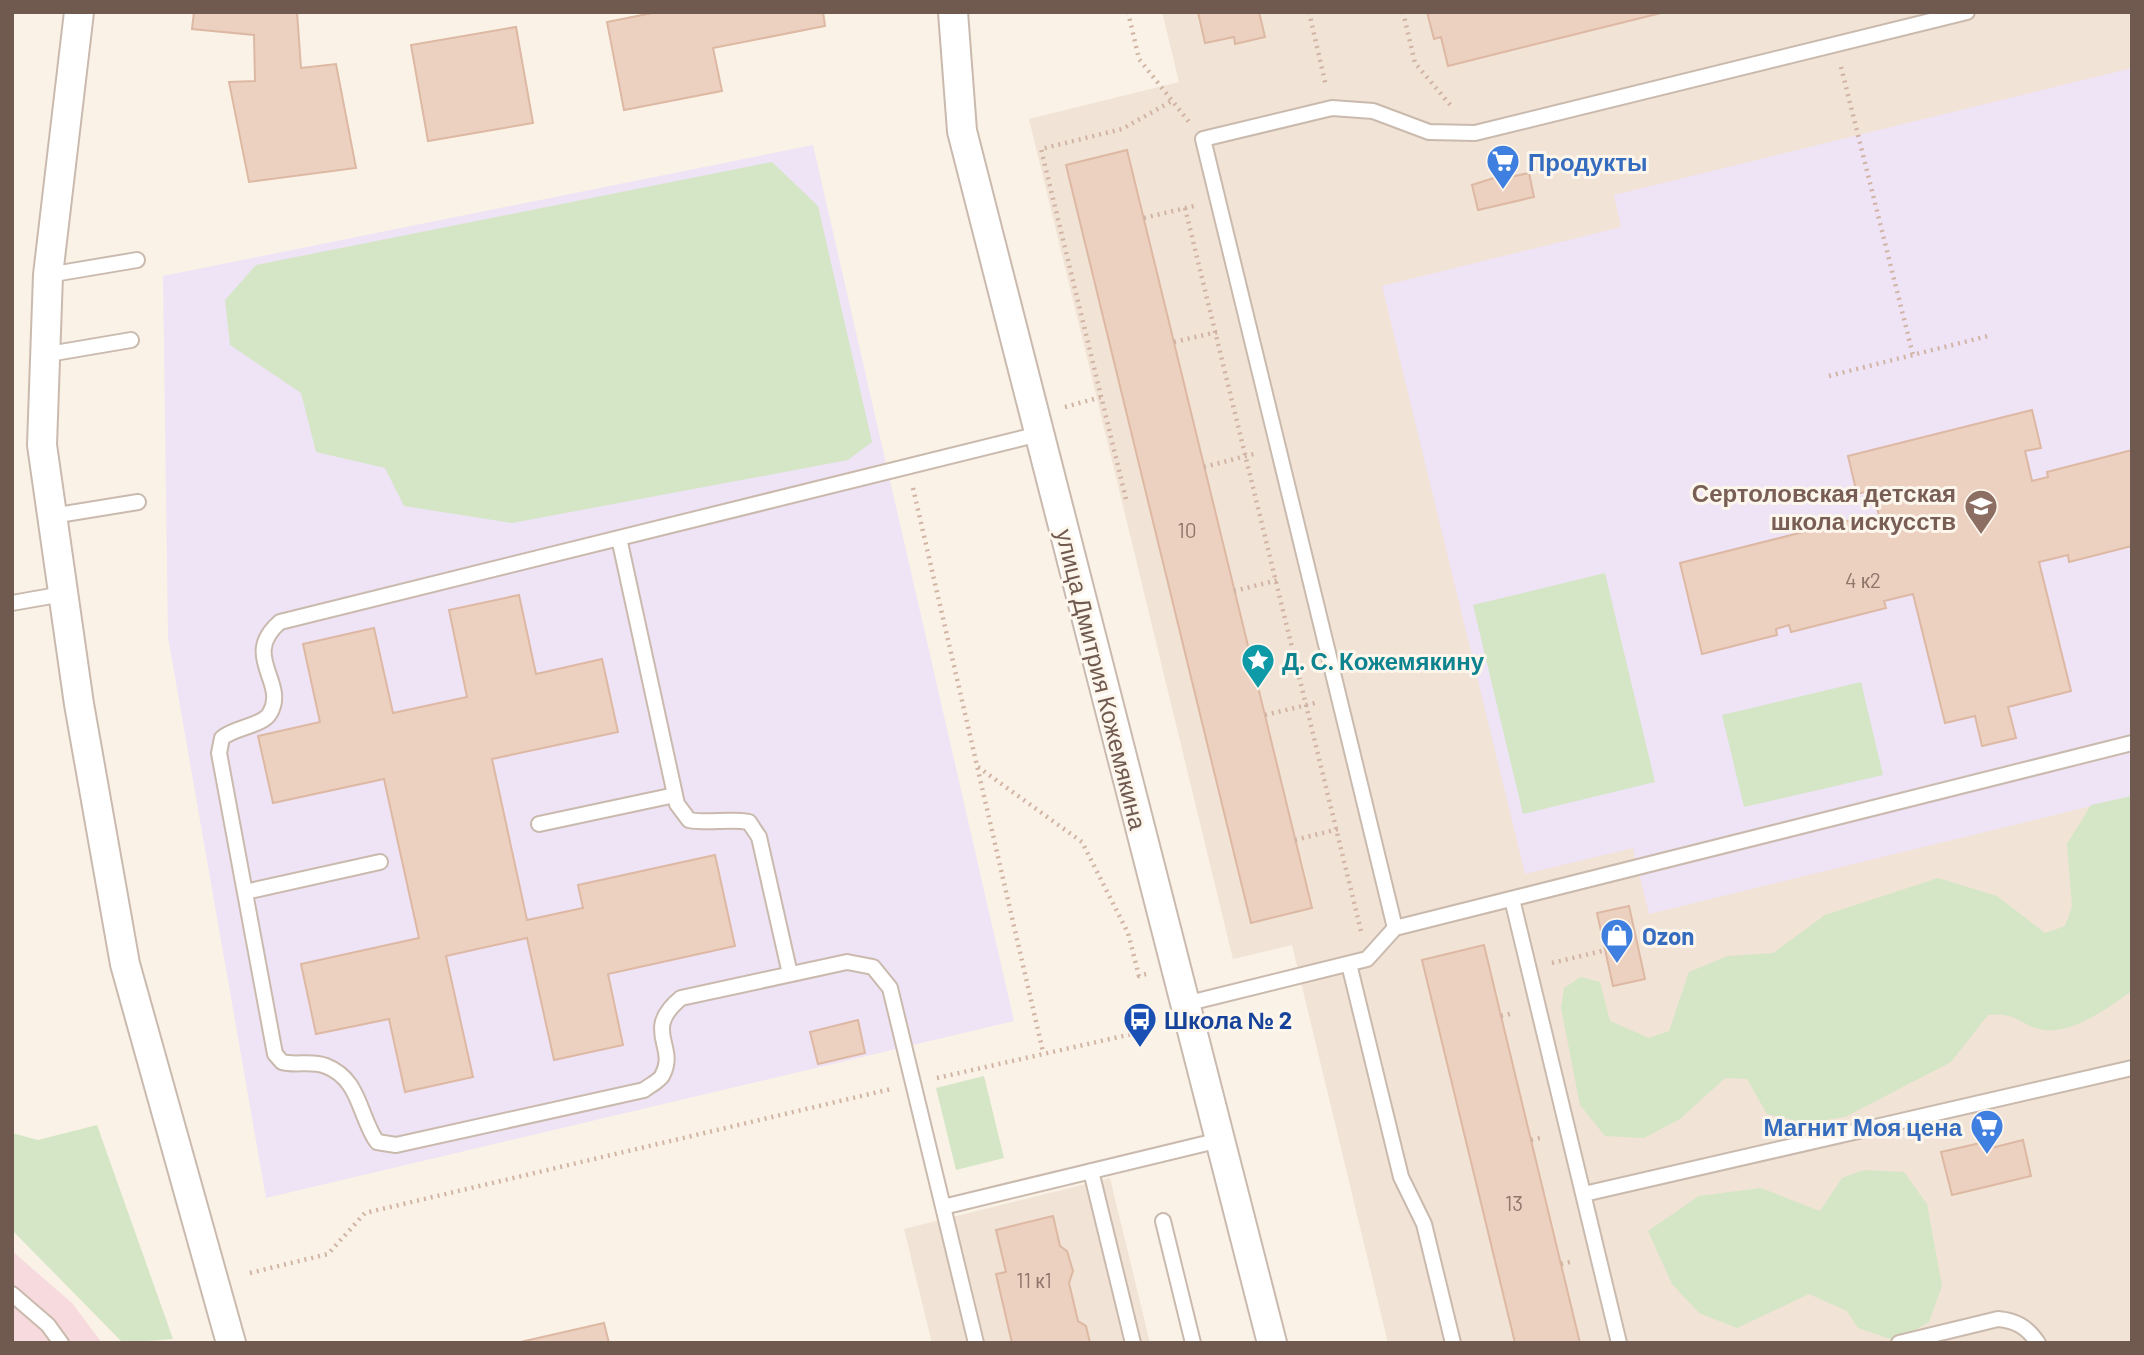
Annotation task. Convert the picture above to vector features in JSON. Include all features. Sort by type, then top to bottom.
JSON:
[{"type":"street","points":[[79,12],[48,275],[41,445],[125,964],[231,1343]]},
{"type":"street","name":"улица Дмитрия Кожемякина","points":[[953,12],[962,131],[1272,1343]]},
{"type":"lane","points":[[1395,928],[1203,139],[1332,108],[1373,111],[1429,132],[1475,133],[1967,12]]},
{"type":"lane","points":[[48,275],[137,260]]},
{"type":"lane","points":[[43,355],[131,340]]},
{"type":"lane","points":[[976,1343],[890,988],[873,967],[847,962],[681,998],[666,1010],[660,1029],[666,1056],[662,1077],[644,1090],[396,1145],[377,1142],[365,1125],[359,1099],[346,1079],[326,1066],[282,1062],[275,1054],[219,752],[222,737],[234,729],[259,723],[270,714],[274,699],[262,649],[267,633],[280,622],[1039,434]]},
{"type":"lane","points":[[52,516],[138,502]]},
{"type":"lane","points":[[619,538],[677,804],[689,820],[708,824],[732,819],[749,822],[759,837],[790,974]]},
{"type":"lane","points":[[12,603],[63,594]]},
{"type":"lane","points":[[1185,1004],[1367,959],[1395,928],[2132,743]]},
{"type":"lane","points":[[539,824],[675,795]]},
{"type":"lane","points":[[245,892],[380,862]]},
{"type":"lane","points":[[1512,899],[1619,1343]]},
{"type":"lane","points":[[1349,964],[1401,1177],[1424,1224],[1453,1343]]},
{"type":"lane","points":[[1584,1194],[2132,1068]]},
{"type":"lane","points":[[943,1207],[1220,1140]]},
{"type":"lane","points":[[1091,1171],[1133,1343]]},
{"type":"lane","points":[[1163,1222],[1193,1343]]},
{"type":"lane","points":[[12,1294],[48,1325],[61,1343]]},
{"type":"lane","points":[[1899,1343],[1998,1319],[2014,1321],[2029,1330],[2038,1343]]},
{"type":"path","points":[[1128,12],[1139,59],[1203,139]]},
{"type":"path","points":[[1309,12],[1332,108]]},
{"type":"path","points":[[1403,12],[1415,63],[1452,107]]},
{"type":"path","points":[[1835,45],[1913,355]]},
{"type":"path","points":[[1126,499],[1041,149],[1122,129],[1172,101]]},
{"type":"path","points":[[1144,218],[1218,200]]},
{"type":"path","points":[[1185,208],[1367,959]]},
{"type":"path","points":[[1174,342],[1248,324]]},
{"type":"path","points":[[1829,376],[1992,335]]},
{"type":"path","points":[[1062,408],[1101,397]]},
{"type":"path","points":[[1204,467],[1278,449]]},
{"type":"path","points":[[908,467],[1043,1052]]},
{"type":"path","points":[[1234,591],[1309,573]]},
{"type":"path","points":[[1265,716],[1339,697]]},
{"type":"path","points":[[977,766],[1082,842],[1128,933],[1139,975],[1149,973]]},
{"type":"path","points":[[1295,840],[1369,822]]},
{"type":"path","points":[[1529,968],[1606,950]]},
{"type":"path","points":[[250,1273],[328,1254],[365,1213],[1043,1052],[1141,1032]]},
{"type":"shaded area","points":[[1162,12],[2132,12],[2132,1343],[1388,1343],[1292,945],[1233,959],[1029,119],[1179,82]]},
{"type":"shaded area","points":[[2132,68],[2132,796],[1649,914],[1633,848],[1525,874],[1382,286],[1621,227],[1614,195]]},
{"type":"shaded area","points":[[813,145],[1014,1021],[266,1198],[168,637],[163,276]]},
{"type":"shaded area","points":[[1110,1178],[1150,1343],[932,1343],[904,1229]]},
{"type":"shaded area","points":[[12,1251],[72,1303],[102,1343],[12,1343]]},
{"type":"green space","points":[[772,162],[818,206],[872,442],[848,460],[512,523],[404,506],[385,468],[316,452],[301,393],[230,345],[225,300],[256,265]]},
{"type":"green space","points":[[1605,573],[1655,782],[1523,814],[1473,605]]},
{"type":"green space","points":[[1861,682],[1883,775],[1744,807],[1722,715]]},
{"type":"green space","points":[[2132,796],[2132,991],[2090,1018],[2067,1028],[2044,1030],[2007,1016],[1988,1015],[1951,1062],[1845,1117],[1805,1123],[1767,1114],[1747,1079],[1725,1078],[1680,1119],[1644,1138],[1605,1136],[1580,1105],[1561,1008],[1564,988],[1581,977],[1600,982],[1610,1021],[1649,1038],[1669,1031],[1689,972],[1728,956],[1773,953],[1825,915],[1938,878],[1997,896],[2045,933],[2065,926],[2072,907],[2067,844],[2091,805]]},
{"type":"green space","points":[[984,1076],[1004,1158],[956,1170],[936,1088]]},
{"type":"green space","points":[[97,1125],[173,1339],[123,1343],[12,1230],[12,1133],[38,1140]]},
{"type":"green space","points":[[1864,1170],[1904,1172],[1927,1204],[1942,1286],[1929,1322],[1896,1341],[1858,1328],[1847,1311],[1809,1294],[1737,1328],[1699,1313],[1672,1284],[1648,1231],[1699,1196],[1761,1188],[1820,1211],[1842,1178]]},
{"type":"building","points":[[194,12],[297,12],[301,68],[336,64],[356,168],[249,182],[229,82],[255,81],[254,35],[192,29]]},
{"type":"building","points":[[657,12],[823,12],[825,26],[713,48],[722,91],[624,110],[607,22]]},
{"type":"building","points":[[1198,12],[1259,12],[1265,37],[1235,44],[1234,37],[1205,43]]},
{"type":"building","points":[[1427,12],[1665,12],[1448,66],[1441,37],[1434,39]]},
{"type":"building","points":[[516,27],[533,123],[428,141],[411,45]]},
{"type":"building","points":[[1127,150],[1312,908],[1251,923],[1066,165]]},
{"type":"building","name":"Продукты","points":[[1529,173],[1534,197],[1478,210],[1472,185],[1500,176],[1505,175],[1505,178]]},
{"type":"building","points":[[2032,410],[2041,448],[2025,451],[2032,481],[2048,477],[2047,472],[2132,450],[2132,546],[2069,562],[2068,555],[2039,562],[2071,691],[2008,707],[2016,738],[1982,746],[1975,716],[1945,723],[1913,594],[1884,601],[1886,608],[1791,632],[1789,625],[1776,629],[1777,635],[1702,654],[1680,563],[1863,517],[1865,524],[1880,520],[1873,490],[1857,494],[1848,456]]},
{"type":"building","points":[[519,595],[536,674],[602,659],[618,732],[492,759],[527,920],[583,908],[578,885],[715,855],[735,946],[608,974],[623,1045],[554,1060],[527,938],[446,956],[473,1077],[405,1092],[389,1019],[316,1034],[301,964],[419,938],[384,779],[273,803],[258,736],[320,722],[303,644],[374,628],[393,713],[467,697],[449,610]]},
{"type":"building","points":[[1629,906],[1645,979],[1613,986],[1597,913]]},
{"type":"building","points":[[1484,945],[1580,1343],[1515,1343],[1422,960]]},
{"type":"building","points":[[858,1020],[865,1053],[818,1064],[810,1032]]},
{"type":"building","points":[[2023,1140],[2031,1176],[1952,1195],[1941,1152],[1989,1141],[1991,1148]]},
{"type":"building","points":[[1053,1216],[1060,1246],[1067,1251],[1073,1271],[1069,1283],[1078,1321],[1086,1326],[1090,1343],[1012,1343],[996,1274],[1006,1272],[996,1230]]},
{"type":"building","points":[[604,1323],[609,1343],[516,1343]]},
{"type":"place","name":"Продукты","points":[[1503,191]]},
{"type":"place","name":"Сертоловская детская школа искусств","points":[[1981,536]]},
{"type":"place","name":"Д. С. Кожемякину","points":[[1258,690]]},
{"type":"place","name":"Ozon","points":[[1617,965]]},
{"type":"place","name":"Школа № 2","points":[[1140,1049]]},
{"type":"place","name":"Магнит Моя цена","points":[[1987,1156]]}]
